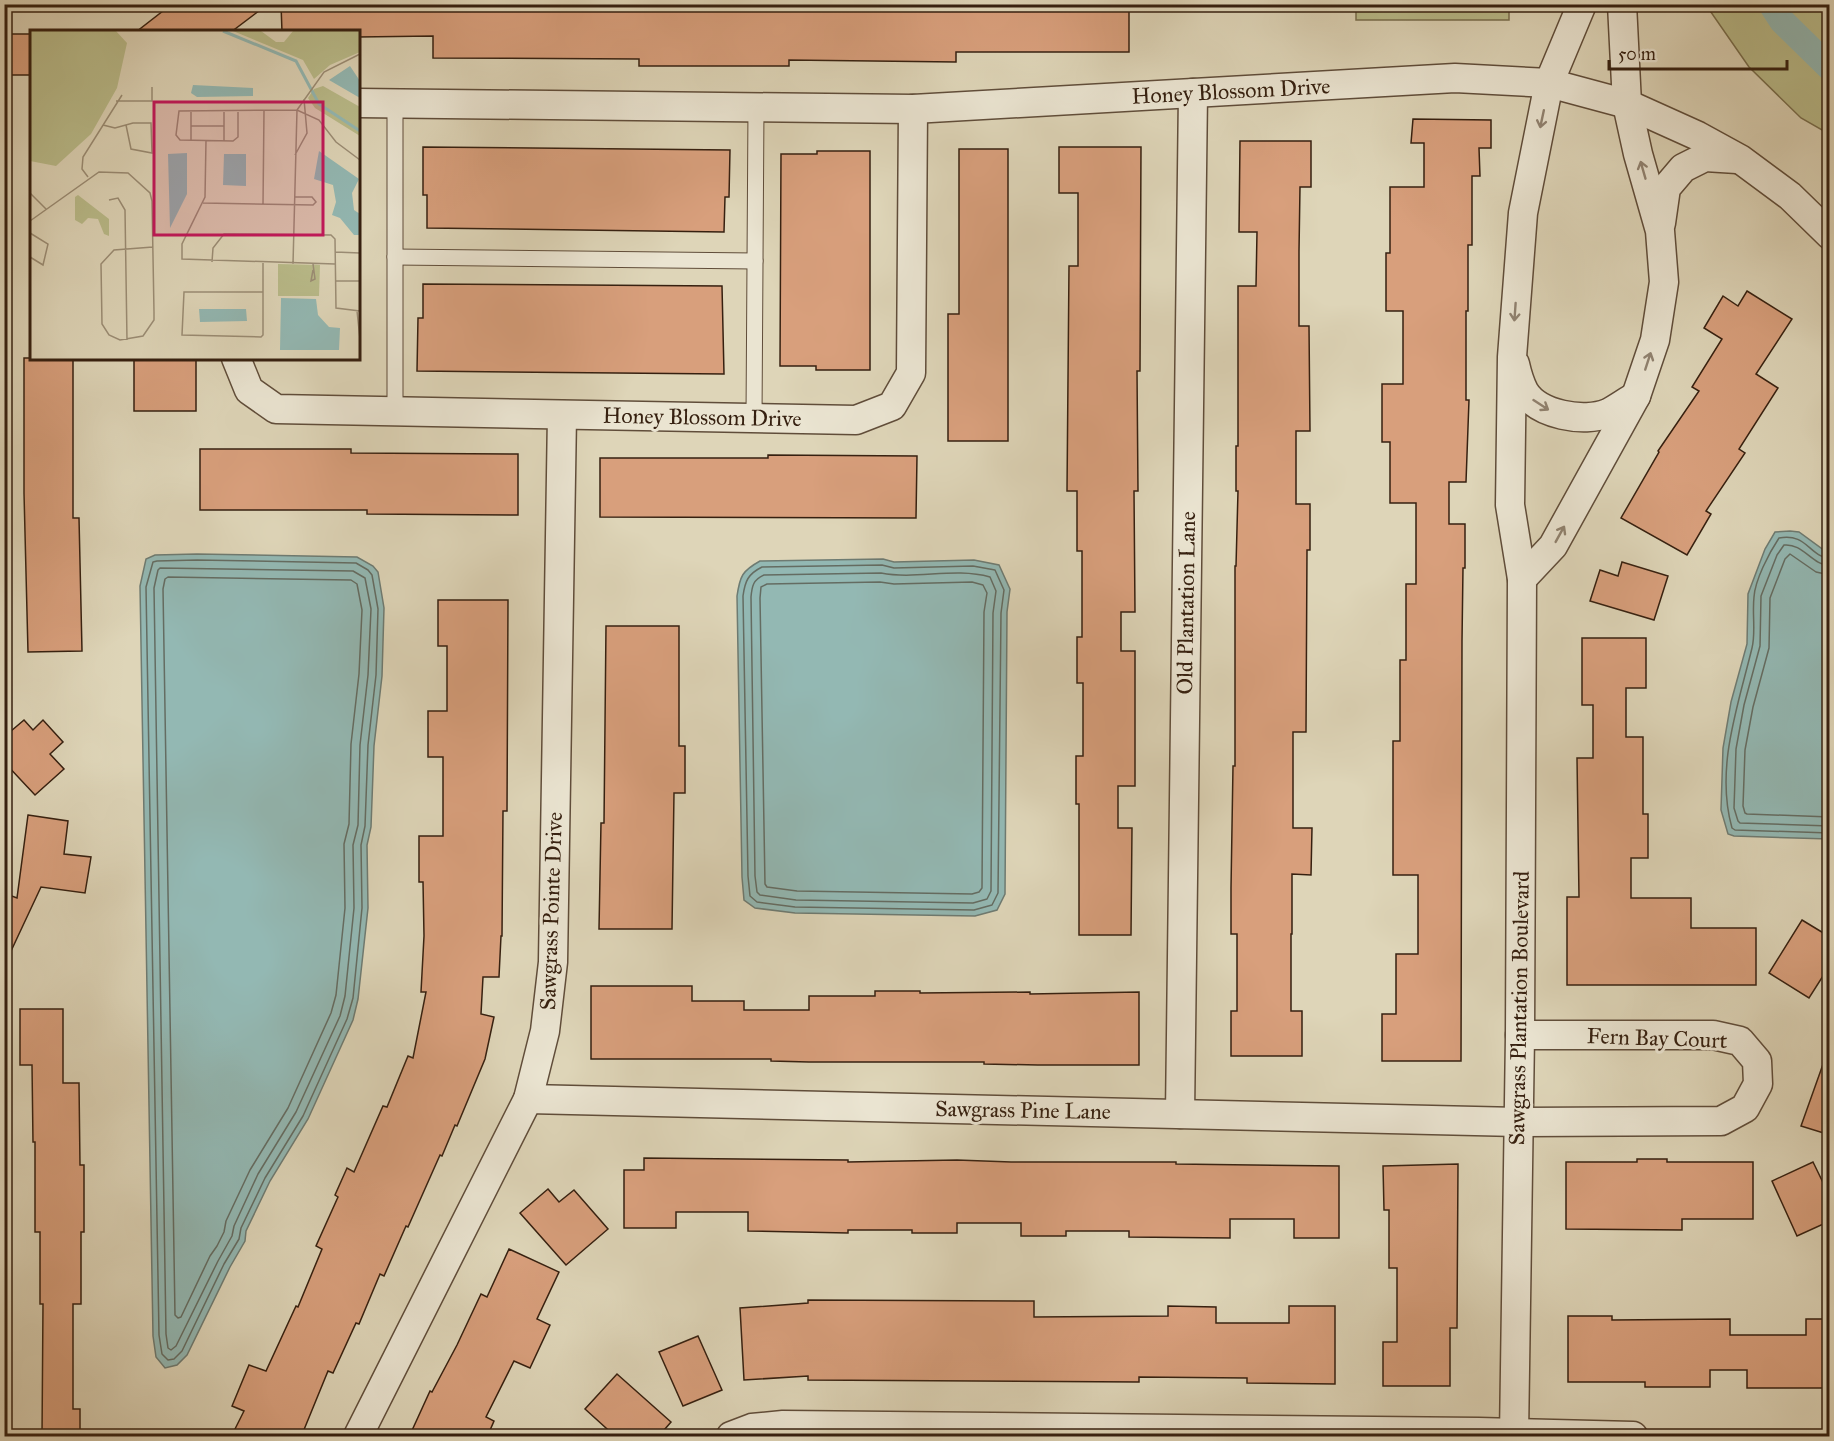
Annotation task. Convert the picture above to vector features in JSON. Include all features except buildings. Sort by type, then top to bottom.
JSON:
[{"type":"street","name":"Sawgrass Plantation Boulevard","points":[[1514,1435],[1520,1035],[1522,579],[1510,505],[1512,357],[1523,213],[1549,83],[1582,4]]},
{"type":"street","points":[[1522,579],[1553,546],[1636,396],[1655,340],[1664,282],[1660,231],[1638,154],[1627,104],[1622,4]]},
{"type":"street","name":"Honey Blossom Drive","points":[[360,103],[913,109],[1455,78],[1549,83],[1627,104],[1698,136],[1740,159],[1790,196],[1830,235]]},
{"type":"street","name":"Old Plantation Lane","points":[[1180,1114],[1193,93]]},
{"type":"street","name":"Honey Blossom Drive","points":[[237,360],[249,390],[276,409],[856,420],[892,406],[910,373],[913,109]]},
{"type":"street","points":[[1660,231],[1666,188],[1683,168],[1705,157],[1740,159]]},
{"type":"street","points":[[1512,357],[1524,391],[1533,401],[1549,411],[1583,419],[1608,413],[1636,396]]},
{"type":"street","name":"Sawgrass Pointe Drive","points":[[358,1437],[528,1099],[545,1031],[553,962],[562,415]]},
{"type":"street","name":"Fern Bay Court","points":[[1518,1122],[1721,1121],[1745,1108],[1758,1084],[1756,1061],[1740,1041],[1713,1035],[1520,1035]]},
{"type":"street","name":"Sawgrass Pine Lane","points":[[528,1099],[1518,1122]]},
{"type":"street","points":[[731,1437],[752,1428],[783,1425],[1633,1437]]},
{"type":"lane","points":[[395,103],[395,411]]},
{"type":"lane","points":[[754,418],[756,107]]},
{"type":"lane","points":[[395,257],[755,261]]},
{"type":"green space","points":[[1356,5],[1509,5],[1509,20],[1356,20]]},
{"type":"green space","points":[[1706,5],[1829,5],[1829,134],[1801,118],[1749,67]]},
{"type":"water","points":[[1775,532],[1799,532],[1829,554],[1829,839],[1734,836],[1728,834],[1721,810],[1723,748],[1731,702],[1747,644],[1748,594],[1765,549]]},
{"type":"water","points":[[155,555],[357,557],[373,566],[378,572],[384,608],[382,676],[374,746],[371,827],[367,845],[368,908],[358,999],[353,1020],[308,1119],[270,1181],[246,1231],[245,1241],[187,1355],[177,1365],[165,1368],[156,1357],[153,1336],[140,586],[146,559]]},
{"type":"water","points":[[883,559],[894,562],[974,560],[999,565],[1010,589],[1007,612],[1005,894],[997,910],[975,916],[795,913],[755,908],[744,900],[742,877],[737,596],[739,584],[746,571],[760,561]]},
{"type":"waterway","points":[[1771,4],[1782,21],[1830,68]]}]
